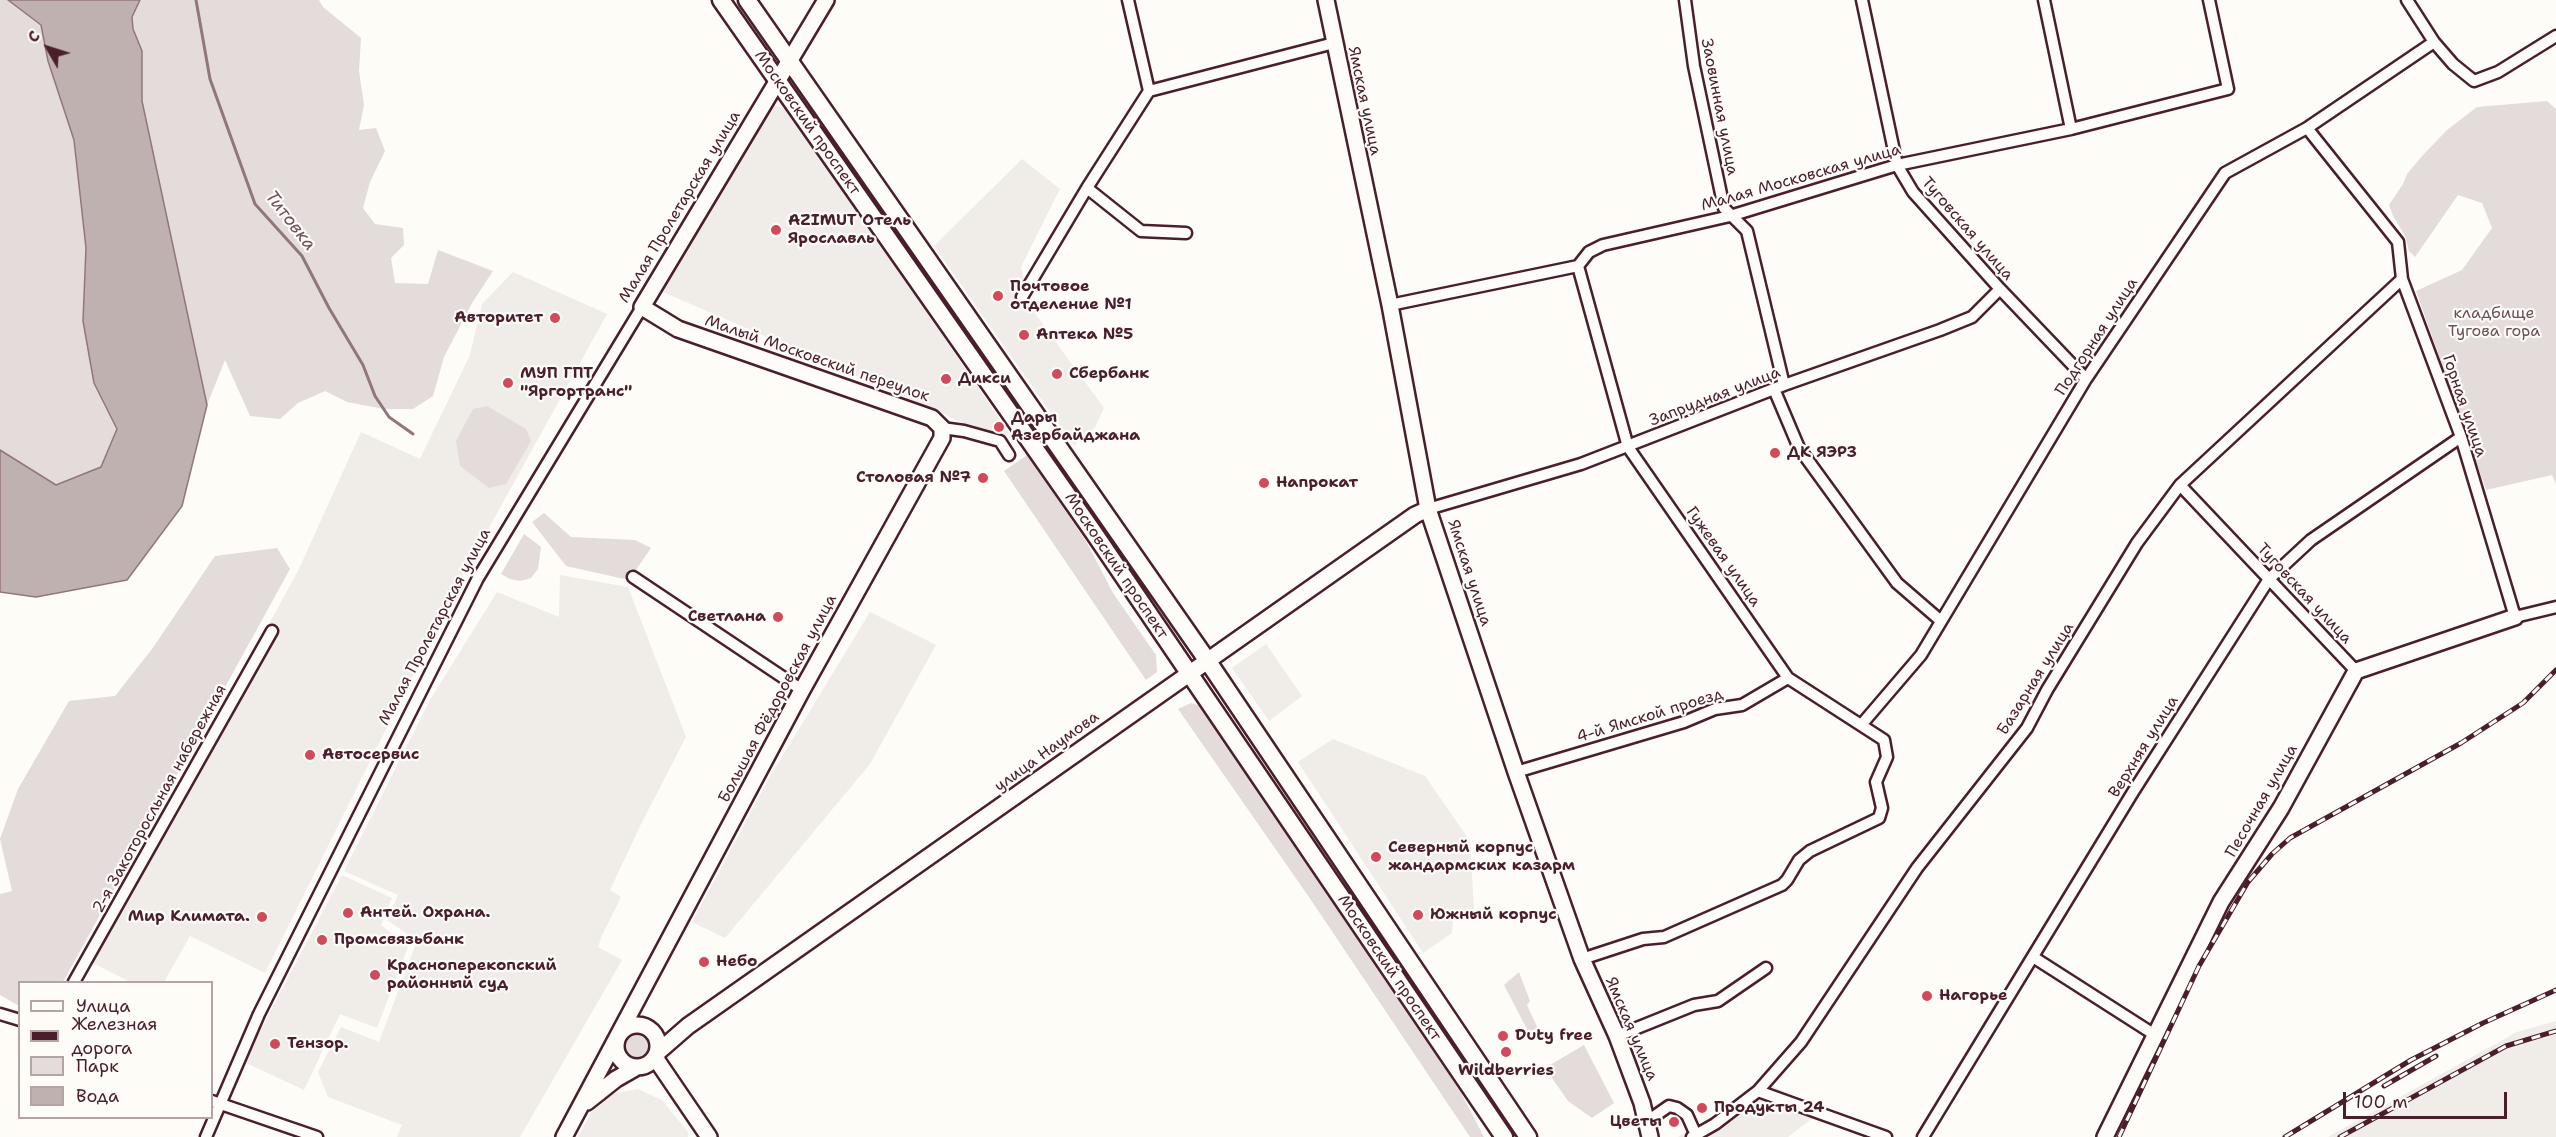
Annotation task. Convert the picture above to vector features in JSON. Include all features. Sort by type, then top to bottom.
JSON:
[{"type":"main road","name":"Московский проспект","points":[[721,0],[1189,673],[1504,1137]]},
{"type":"main road","name":"Московский проспект","points":[[747,0],[1207,660],[1528,1137]]},
{"type":"street","name":"Малая Пролетарская улица","points":[[216,1102],[478,578],[826,0]]},
{"type":"street","points":[[1128,0],[1149,91]]},
{"type":"street","name":"Ямская улица","points":[[1326,0],[1390,305],[1428,509],[1516,772],[1582,959],[1617,1036],[1642,1103],[1648,1129]]},
{"type":"street","name":"Заовинная улица","points":[[1685,0],[1694,66],[1724,208],[1748,231],[1779,387],[1799,448],[1897,583],[1941,621]]},
{"type":"street","name":"Туговская улица","points":[[1862,0],[1897,165],[1912,192],[2086,379]]},
{"type":"street","points":[[2044,0],[2071,129]]},
{"type":"street","name":"Малая Московская улица","points":[[1390,305],[1578,266],[1589,252],[1603,245],[1730,216],[1897,165],[2071,129],[2228,88],[2209,0]]},
{"type":"street","points":[[2407,0],[2434,42],[2453,64],[2474,81],[2498,72],[2556,36]]},
{"type":"street","name":"Подгорная улица","points":[[1862,724],[1921,655],[2086,379],[2225,173],[2307,128],[2434,42]]},
{"type":"street","points":[[1022,297],[1087,188],[1149,91],[1334,43]]},
{"type":"street","name":"Горная улица","points":[[2307,128],[2398,242],[2402,279],[2461,437],[2514,617]]},
{"type":"street","points":[[1087,188],[1141,231],[1186,233]]},
{"type":"street","name":"Гужевая улица","points":[[1578,266],[1628,447],[1788,678],[1884,740],[1887,757],[1876,782],[1882,808],[1879,818],[1810,851],[1799,860],[1782,885],[1664,937],[1644,939],[1582,959]]},
{"type":"street","name":"Базарная улица","points":[[1694,1136],[1758,1091],[1801,1042],[1917,868],[2027,728],[2047,690],[2137,543],[2180,485],[2402,279]]},
{"type":"street","name":"Запрудная улица","points":[[1428,509],[1560,471],[1628,447],[1779,387],[1972,317],[2000,289]]},
{"type":"street","name":"Малый Московский переулок","points":[[642,307],[678,329],[932,418],[942,429],[964,430],[1000,441],[1009,455]]},
{"type":"street","name":"Большая Фёдоровская улица","points":[[564,1137],[802,690],[936,450],[942,438],[942,429]]},
{"type":"street","name":"Верхняя улица","points":[[1923,1137],[2133,792],[2269,579],[2311,540],[2461,437]]},
{"type":"street","name":"Туговская улица","points":[[2180,485],[2356,671]]},
{"type":"street","name":"улица Наумова","points":[[657,1054],[688,1026],[1207,660],[1415,515],[1428,509]]},
{"type":"street","points":[[633,577],[802,690]]},
{"type":"street","points":[[2356,671],[2514,617],[2556,607]]},
{"type":"street","name":"2-я Закоторосльная набережная","points":[[75,981],[272,631]]},
{"type":"street","name":"Песочная улица","points":[[2105,1137],[2221,902],[2281,808],[2356,671]]},
{"type":"street","name":"4-й Ямской проезд","points":[[1516,772],[1684,722],[1715,710],[1742,705],[1788,678]]},
{"type":"street","points":[[2033,957],[2154,1035]]},
{"type":"street","points":[[1617,1036],[1694,1005],[1718,1001],[1766,968]]},
{"type":"street","name":"Большая Фёдоровская улица","points":[[643,988],[640,1006],[643,1019],[650,1029]]},
{"type":"street","points":[[0,1014],[18,1019]]},
{"type":"street","points":[[680,1094],[657,1076],[638,1067],[627,1065],[617,1055],[615,1046],[618,1036],[630,1025],[650,1029],[657,1038],[658,1062],[680,1094],[708,1136]]},
{"type":"street","name":"улица Наумова","points":[[650,1029],[672,1032],[688,1026]]},
{"type":"street","points":[[638,1067],[648,1064],[657,1054]]},
{"type":"street","name":"Большая Фёдоровская улица","points":[[576,1115],[604,1087],[638,1067]]},
{"type":"street","points":[[1758,1091],[1886,1137]]},
{"type":"street","points":[[216,1102],[317,1137]]},
{"type":"street","points":[[1648,1129],[1670,1106],[1687,1115],[1694,1136]]},
{"type":"street","name":"Малая Пролетарская улица","points":[[206,1137],[211,1119]]},
{"type":"shaded area","points":[[773,105],[787,109],[1010,434],[1000,441],[944,414],[663,292]]},
{"type":"shaded area","points":[[1022,159],[1060,189],[1021,267],[1031,308],[1104,408],[1095,427],[1074,446],[934,246]]},
{"type":"shaded area","points":[[513,272],[607,314],[458,584],[265,973],[190,936],[165,981],[128,981],[85,959],[298,571],[361,432],[420,459],[470,355],[482,304]]},
{"type":"shaded area","points":[[560,575],[628,587],[686,737],[610,890],[621,897],[598,947],[622,960],[520,1137],[397,1137],[402,1125],[328,1097],[318,1072],[341,1027],[379,1042],[417,941],[387,920],[398,895],[344,871],[430,700],[497,592],[559,617]]},
{"type":"shaded area","points":[[870,612],[936,645],[870,764],[725,938],[692,922],[768,780]]},
{"type":"shaded area","points":[[1266,644],[1302,696],[1269,721],[1232,668]]},
{"type":"shaded area","points":[[1333,739],[1425,776],[1470,841],[1474,909],[1453,921],[1452,933],[1423,953],[1298,762]]},
{"type":"shaded area","points":[[342,875],[392,898],[381,925],[408,947],[377,1028],[340,1014],[304,1090],[244,1062]]},
{"type":"shaded area","points":[[2556,1021],[2556,1137],[2328,1137],[2517,1032]]},
{"type":"shaded area","points":[[1768,1084],[1823,1110],[1788,1137],[1678,1137]]},
{"type":"shaded area","points":[[638,1089],[662,1100],[688,1132],[688,1137],[578,1137],[591,1113],[610,1094]]},
{"type":"green space","points":[[0,0],[8,0],[41,25],[48,61],[74,140],[86,248],[83,321],[94,383],[117,429],[101,467],[56,485],[0,450]]},
{"type":"green space","points":[[140,0],[319,0],[323,7],[361,38],[359,71],[364,105],[359,130],[376,128],[385,151],[370,182],[363,208],[375,224],[403,228],[404,245],[391,258],[395,283],[428,284],[438,250],[493,271],[472,303],[444,357],[433,396],[413,409],[384,409],[347,402],[325,391],[298,403],[280,419],[250,416],[225,360],[207,405],[142,101],[142,51],[133,29],[132,17]]},
{"type":"green space","name":"кладбище Тугова гора","points":[[2547,101],[2556,109],[2556,484],[2552,475],[2486,490],[2416,291],[2462,270],[2492,228],[2482,203],[2458,195],[2415,257],[2409,251],[2405,236],[2389,205],[2407,174],[2423,155],[2447,130],[2477,107]]},
{"type":"green space","points":[[487,406],[526,429],[531,441],[506,484],[489,488],[460,466],[456,441],[473,409]]},
{"type":"green space","points":[[1027,455],[1086,541],[1113,593],[1156,655],[1157,672],[1146,680],[1004,471]]},
{"type":"green space","points":[[544,513],[571,537],[635,540],[651,548],[629,580],[566,566],[532,522]]},
{"type":"green space","points":[[524,534],[541,547],[538,569],[531,578],[520,581],[501,574]]},
{"type":"green space","points":[[277,548],[290,569],[64,981],[18,981],[18,1005],[0,995],[0,894],[12,891],[0,839],[18,789],[69,701],[115,696],[152,649],[215,556]]},
{"type":"green space","points":[[1191,703],[1205,707],[1461,1093],[1484,1137],[1470,1137],[1311,900],[1178,709]]},
{"type":"green space","points":[[1519,972],[1530,1001],[1527,1005],[1539,1031],[1530,1035],[1504,985]]},
{"type":"green space","points":[[637,1031],[643,1032],[651,1040],[651,1052],[643,1060],[637,1061],[631,1060],[623,1052],[622,1046],[623,1040],[631,1032]]},
{"type":"green space","points":[[1584,1045],[1614,1103],[1592,1118],[1568,1101],[1545,1068]]},
{"type":"water","points":[[8,0],[140,0],[132,17],[133,29],[142,51],[142,101],[207,405],[182,506],[127,580],[36,597],[0,592],[0,450],[56,485],[101,467],[117,429],[94,383],[83,321],[86,248],[74,140],[48,61],[41,25]]},
{"type":"waterway","name":"Титовка","points":[[196,0],[210,79],[255,204],[302,256],[329,308],[363,365],[375,396],[389,417],[413,434]]},
{"type":"railway","points":[[2119,1137],[2199,966],[2248,882],[2272,854],[2290,838],[2461,743],[2523,703],[2556,670]]},
{"type":"railway","points":[[2285,1137],[2411,1060],[2483,1023],[2556,990]]},
{"type":"railway","points":[[2340,1137],[2506,1046],[2556,1031]]},
{"type":"railway","points":[[2384,1086],[2436,1056]]},
{"type":"place","name":"AZIMUT Отель Ярославль","points":[[776,230]]},
{"type":"place","name":"Почтовое отделение №1","points":[[998,296]]},
{"type":"place","name":"Авторитет","points":[[555,318]]},
{"type":"place","name":"Аптека №5","points":[[1024,335]]},
{"type":"place","name":"Сбербанк","points":[[1057,374]]},
{"type":"place","name":"Дикси","points":[[946,379]]},
{"type":"place","name":"МУП ГПТ \"Яргортранс\"","points":[[508,383]]},
{"type":"place","name":"Дары Азербайджана","points":[[999,427]]},
{"type":"place","name":"ДК ЯЭРЗ","points":[[1775,453]]},
{"type":"place","name":"Столовая №7","points":[[983,478]]},
{"type":"place","name":"Напрокат","points":[[1264,483]]},
{"type":"place","name":"Светлана","points":[[778,617]]},
{"type":"place","name":"Автосервис","points":[[310,755]]},
{"type":"place","name":"Северный корпус жандармских казарм","points":[[1376,857]]},
{"type":"place","name":"Антей. Охрана.","points":[[348,913]]},
{"type":"place","name":"Южный корпус","points":[[1418,915]]},
{"type":"place","name":"Мир Климата.","points":[[262,917]]},
{"type":"place","name":"Промсвязьбанк","points":[[322,940]]},
{"type":"place","name":"Небо","points":[[704,962]]},
{"type":"place","name":"Красноперекопский районный суд","points":[[375,975]]},
{"type":"place","name":"Нагорье","points":[[1927,996]]},
{"type":"place","name":"Duty free","points":[[1503,1036]]},
{"type":"place","name":"Тензор.","points":[[275,1044]]},
{"type":"place","name":"Wildberries","points":[[1506,1052]]},
{"type":"place","name":"Продукты 24","points":[[1702,1108]]},
{"type":"place","name":"Цветы","points":[[1674,1122]]}]
